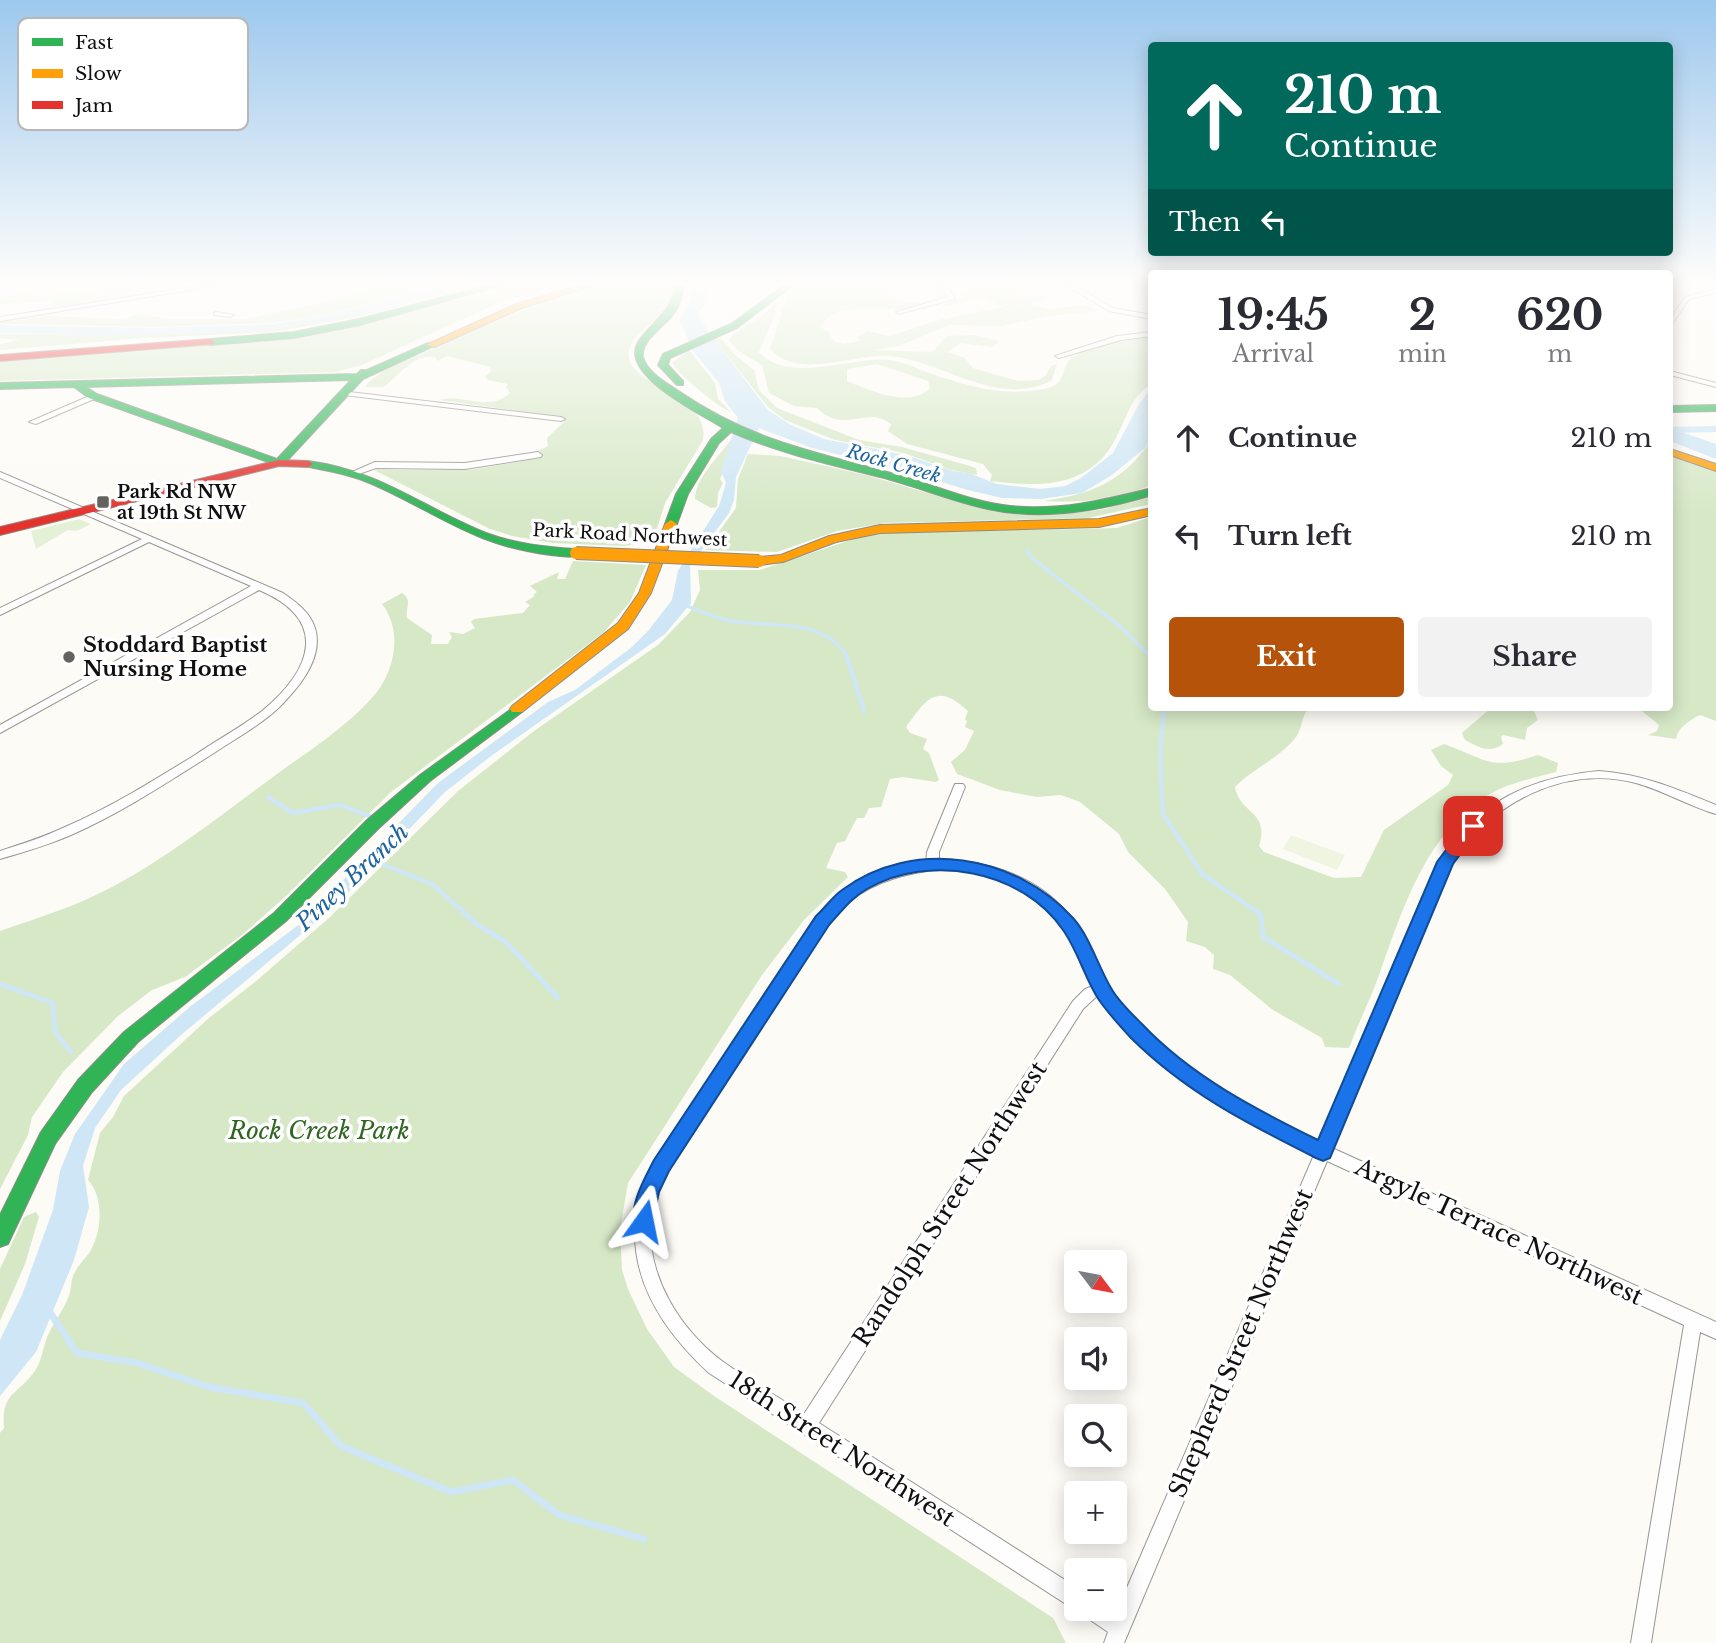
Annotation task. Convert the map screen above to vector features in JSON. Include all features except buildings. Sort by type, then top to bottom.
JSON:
[{"type":"main road","points":[[100,390],[279,463],[359,377],[382,363]]},
{"type":"main road","points":[[0,386],[79,384],[80,390],[100,390],[359,377],[391,363]]},
{"type":"main road","points":[[643,363],[642,367],[648,373],[683,390],[733,426],[760,439],[815,458],[1005,509],[1073,508],[1115,502],[1148,492]]},
{"type":"main road","points":[[663,363],[705,417],[714,438]]},
{"type":"main road","points":[[1673,409],[1716,408]]},
{"type":"main road","points":[[0,1237],[52,1131],[85,1086],[131,1037],[280,918],[418,783],[594,651],[623,626],[646,593],[679,500],[714,438],[733,426]]},
{"type":"main road","points":[[1673,453],[1716,468]]},
{"type":"main road","name":"Park Road Northwest","points":[[0,531],[279,463],[324,465],[356,472],[484,536],[533,549],[576,553],[759,561],[783,558],[845,536],[880,529],[1100,523],[1148,512]]},
{"type":"street","points":[[1673,374],[1716,384]]},
{"type":"street","points":[[33,422],[100,390]]},
{"type":"street","points":[[344,393],[561,419]]},
{"type":"street","points":[[356,472],[375,465],[465,466],[538,455]]},
{"type":"street","points":[[0,475],[280,595],[297,608],[306,620],[312,639],[311,653],[302,673],[278,703],[250,725],[106,815],[55,838],[0,855]]},
{"type":"street","points":[[0,612],[149,539]]},
{"type":"street","points":[[0,730],[259,586]]},
{"type":"street","name":"Shepherd Street Northwest","points":[[1117,1635],[1446,862],[1460,841],[1482,817],[1504,802],[1533,789],[1566,779],[1614,776],[1643,781],[1716,810]]},
{"type":"street","points":[[932,865],[933,852],[960,787]]},
{"type":"street","name":"Argyle Terrace Northwest","points":[[932,865],[986,870],[1017,882],[1040,895],[1069,925],[1101,988],[1136,1030],[1190,1078],[1258,1121],[1716,1331]]},
{"type":"street","name":"18th Street Northwest","points":[[932,865],[898,870],[863,884],[846,895],[822,921],[657,1172],[644,1214],[646,1263],[663,1310],[690,1345],[736,1381],[1064,1591]]},
{"type":"street","name":"Randolph Street Northwest","points":[[807,1426],[1078,1005],[1090,993],[1101,988]]},
{"type":"street","points":[[1641,1643],[1693,1321]]},
{"type":"street","points":[[1103,1621],[1117,1635]]},
{"type":"green space","points":[[0,363],[367,363],[335,372],[0,381]]},
{"type":"green space","points":[[412,363],[384,387],[365,387],[371,380],[395,365]]},
{"type":"green space","points":[[473,363],[630,363],[638,373],[694,411],[702,424],[703,440],[665,503],[653,541],[624,546],[553,543],[512,536],[490,529],[374,470],[470,470],[540,458],[538,451],[548,446],[547,438],[564,422],[561,417],[440,400],[493,402],[502,399],[510,393],[506,387],[508,384],[488,380],[485,377],[491,371],[490,367]]},
{"type":"green space","points":[[672,363],[699,363],[715,383],[718,399],[731,412],[718,405],[682,375]]},
{"type":"green space","points":[[733,363],[745,363],[754,370],[759,390],[777,408],[859,440],[902,447],[976,468],[977,475],[951,470],[904,453],[835,440],[785,420],[768,407]]},
{"type":"green space","points":[[758,363],[804,368],[854,363],[902,363],[971,386],[1014,392],[1052,387],[1061,379],[1067,363],[1148,363],[1148,386],[1138,395],[1105,455],[1092,467],[1078,476],[1062,481],[1027,484],[990,481],[992,475],[983,464],[907,444],[888,431],[891,424],[882,419],[837,419],[827,416],[817,408],[794,406],[769,393],[762,365]],"holes":[[[877,364],[928,381],[930,388],[912,397],[889,396],[847,381],[847,369]]]},
{"type":"green space","points":[[919,363],[969,363],[973,368],[1018,381],[1039,380],[1051,366],[1057,364],[1052,380],[1032,388],[1011,389],[971,381]]},
{"type":"green space","points":[[736,440],[720,479],[723,483],[718,493],[717,507],[711,508],[695,499],[696,491],[714,461],[730,441]]},
{"type":"green space","points":[[1148,445],[1148,486],[1099,499],[1044,501],[1077,494],[1105,484],[1129,467]]},
{"type":"green space","points":[[748,454],[781,456],[866,475],[972,506],[1018,515],[1055,515],[1106,509],[1148,495],[1148,505],[1088,518],[885,523],[837,531],[777,552],[706,550],[736,508],[738,479]]},
{"type":"green space","points":[[1673,457],[1716,472],[1716,721],[1700,715],[1684,725],[1676,739],[1648,735],[1657,731],[1659,725],[1642,711],[1673,711]]},
{"type":"green space","name":"Rock Creek Park","points":[[1148,518],[1148,711],[1306,711],[1298,734],[1289,745],[1235,787],[1242,803],[1258,819],[1261,826],[1259,846],[1264,852],[1334,878],[1361,877],[1384,830],[1448,785],[1453,775],[1441,766],[1431,750],[1444,744],[1489,762],[1509,762],[1538,755],[1558,763],[1556,772],[1514,783],[1485,797],[1457,820],[1441,839],[1427,860],[1404,906],[1375,987],[1349,1048],[1325,1047],[1322,1038],[1273,1010],[1230,975],[1213,969],[1214,955],[1205,947],[1186,941],[1188,922],[1165,889],[1128,852],[1119,834],[1080,802],[1061,795],[1037,797],[1000,790],[957,774],[951,762],[965,750],[974,731],[965,727],[968,711],[948,697],[932,698],[906,727],[910,733],[927,739],[923,749],[929,753],[939,780],[936,782],[903,777],[890,779],[881,807],[869,808],[864,818],[857,818],[845,841],[837,843],[826,868],[845,872],[848,877],[804,920],[762,975],[628,1183],[620,1229],[622,1270],[628,1289],[647,1329],[674,1367],[1053,1618],[1066,1643],[0,1643],[0,1433],[4,1428],[5,1407],[37,1367],[48,1335],[69,1295],[73,1275],[95,1242],[99,1204],[88,1180],[100,1133],[113,1117],[124,1096],[209,1018],[329,918],[458,791],[534,731],[658,645],[690,612],[700,590],[698,570],[760,570],[860,537],[895,532],[1117,528]]},
{"type":"green space","points":[[79,519],[91,524],[77,531],[68,530],[36,549],[31,531]]},
{"type":"green space","points":[[573,561],[646,565],[630,602],[603,633],[391,792],[285,897],[242,935],[185,977],[152,990],[118,1016],[63,1072],[32,1117],[28,1135],[0,1189],[0,931],[87,899],[136,874],[198,833],[343,726],[376,693],[392,660],[392,625],[382,604],[402,593],[408,601],[407,618],[432,635],[431,644],[448,644],[452,637],[449,632],[463,634],[475,628],[471,622],[474,619],[523,613],[530,605],[525,602],[537,592],[530,586],[559,572],[557,579],[565,579]]},
{"type":"green space","points":[[1487,711],[1534,711],[1538,720],[1527,728],[1525,740],[1503,735],[1503,744],[1493,749],[1479,747],[1465,740],[1462,733]]},
{"type":"green space","points":[[1291,835],[1345,855],[1337,870],[1283,849]]},
{"type":"green space","points":[[36,1212],[39,1217],[25,1264],[0,1321],[0,1269],[24,1217]]},
{"type":"water","points":[[702,363],[732,363],[768,410],[791,425],[824,439],[906,455],[997,484],[1040,489],[1065,486],[1081,478],[1113,453],[1148,392],[1148,442],[1112,475],[1082,493],[1041,499],[1002,498],[812,448],[759,428],[736,477],[734,500],[729,513],[690,566],[691,603],[665,634],[491,756],[445,792],[335,906],[181,1035],[121,1090],[95,1128],[83,1166],[89,1207],[74,1260],[36,1352],[0,1396],[0,1340],[22,1295],[53,1210],[60,1171],[75,1134],[124,1064],[191,1006],[301,923],[438,783],[548,702],[575,690],[632,647],[648,631],[672,600],[678,571],[719,506],[726,483],[721,471],[738,418],[725,401],[719,383]]},
{"type":"water","points":[[1673,429],[1716,444],[1716,459],[1673,442]]},
{"type":"waterway","points":[[1673,430],[1716,429]]},
{"type":"waterway","points":[[1027,551],[1033,559],[1121,627],[1148,654]]},
{"type":"waterway","points":[[685,605],[731,621],[795,626],[810,630],[837,644],[846,655]]},
{"type":"waterway","points":[[846,655],[864,711]]},
{"type":"waterway","points":[[1164,711],[1160,759],[1163,814],[1202,874],[1259,913]]},
{"type":"waterway","points":[[268,797],[293,813],[340,805],[372,817]]},
{"type":"waterway","name":"Piney Branch","points":[[374,861],[432,884],[465,913]]},
{"type":"waterway","points":[[463,912],[479,926],[506,942],[558,998]]},
{"type":"waterway","points":[[1256,912],[1261,915],[1263,937],[1339,984]]},
{"type":"waterway","points":[[0,984],[53,1003],[55,1032],[71,1052]]},
{"type":"waterway","points":[[49,1311],[77,1353],[137,1363],[209,1387],[303,1403],[341,1446],[451,1492],[513,1480],[559,1515],[644,1539]]},
{"type":"traffic: fast","points":[[0,386],[359,377],[391,363]]},
{"type":"traffic: fast","points":[[641,363],[652,377],[664,386],[729,427]]},
{"type":"traffic: fast","points":[[664,363],[680,383]]},
{"type":"traffic: fast","points":[[279,463],[364,372]]},
{"type":"traffic: fast","points":[[79,387],[93,396],[278,463]]},
{"type":"traffic: fast","points":[[1673,409],[1716,408]]},
{"type":"traffic: fast","points":[[729,427],[804,455],[989,506],[1051,511],[1092,506],[1148,492]]},
{"type":"traffic: fast","points":[[671,524],[682,494],[715,441],[721,438],[729,427]]},
{"type":"traffic: fast","points":[[308,464],[333,468],[377,482],[459,525],[504,543],[576,553]]},
{"type":"traffic: fast","points":[[0,1237],[48,1138],[85,1086],[131,1037],[280,917],[373,824],[425,778],[517,709]]},
{"type":"traffic: slow","points":[[1673,453],[1716,468]]},
{"type":"traffic: slow","points":[[759,561],[783,558],[833,539],[880,529],[1099,523],[1148,512]]},
{"type":"traffic: slow","points":[[517,709],[623,626],[645,593],[671,524]]},
{"type":"traffic: slow","points":[[576,553],[759,561]]},
{"type":"traffic: jam","points":[[0,531],[279,463],[308,464]]},
{"type":"place","name":"Park Rd NW at 19th St NW","points":[[103,502]]},
{"type":"place","name":"Stoddard Baptist Nursing Home","points":[[69,657]]},
{"type":"route","points":[[644,1221],[649,1192],[661,1166],[822,921],[846,895],[872,879],[922,866],[952,865],[986,870],[1017,882],[1040,895],[1069,925],[1106,996],[1167,1060],[1206,1090],[1239,1110],[1323,1152],[1446,862],[1473,826]]},
{"type":"water label","name":"Rock Creek","points":[[894,463]]}]
